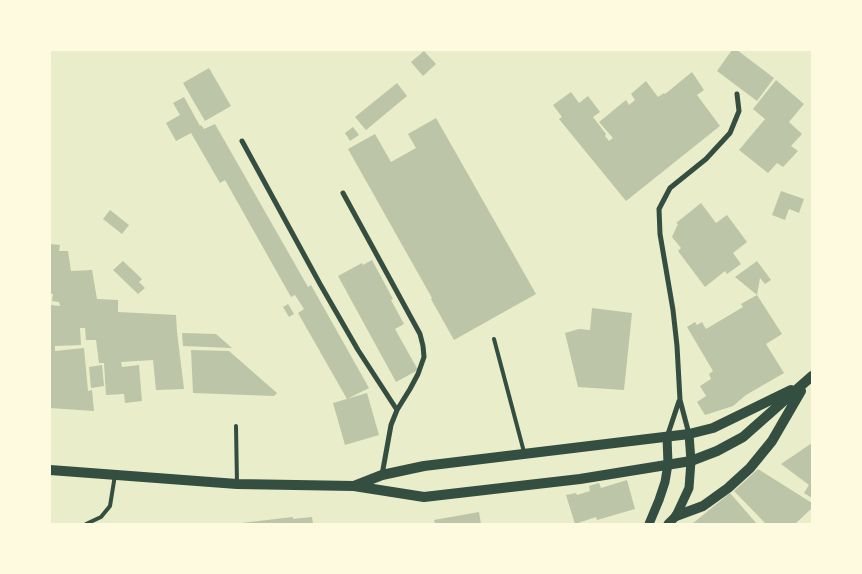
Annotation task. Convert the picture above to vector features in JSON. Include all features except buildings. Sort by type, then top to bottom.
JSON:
[{"type":"main road","points":[[354,486],[382,476],[424,466],[689,434],[713,428],[808,380]]},
{"type":"main road","points":[[50,470],[238,484],[354,486],[424,496],[580,479],[691,461],[717,451],[743,437],[808,380]]},
{"type":"main road","points":[[676,516],[704,506],[750,468],[772,442],[808,380]]},
{"type":"street","points":[[668,524],[676,516],[689,488],[691,461],[689,434],[680,400],[677,346],[660,234],[659,209],[670,188],[706,159],[730,133],[739,111],[737,94]]},
{"type":"street","points":[[242,141],[320,284],[358,350],[396,410]]},
{"type":"street","points":[[343,193],[420,334],[423,346],[424,358],[418,374],[396,410],[391,425],[382,476]]},
{"type":"street","points":[[649,524],[659,500],[668,464],[667,437],[680,400]]},
{"type":"lane","points":[[494,339],[525,454]]},
{"type":"lane","points":[[236,426],[238,484]]},
{"type":"lane","points":[[86,524],[101,517],[110,506],[115,475]]}]
